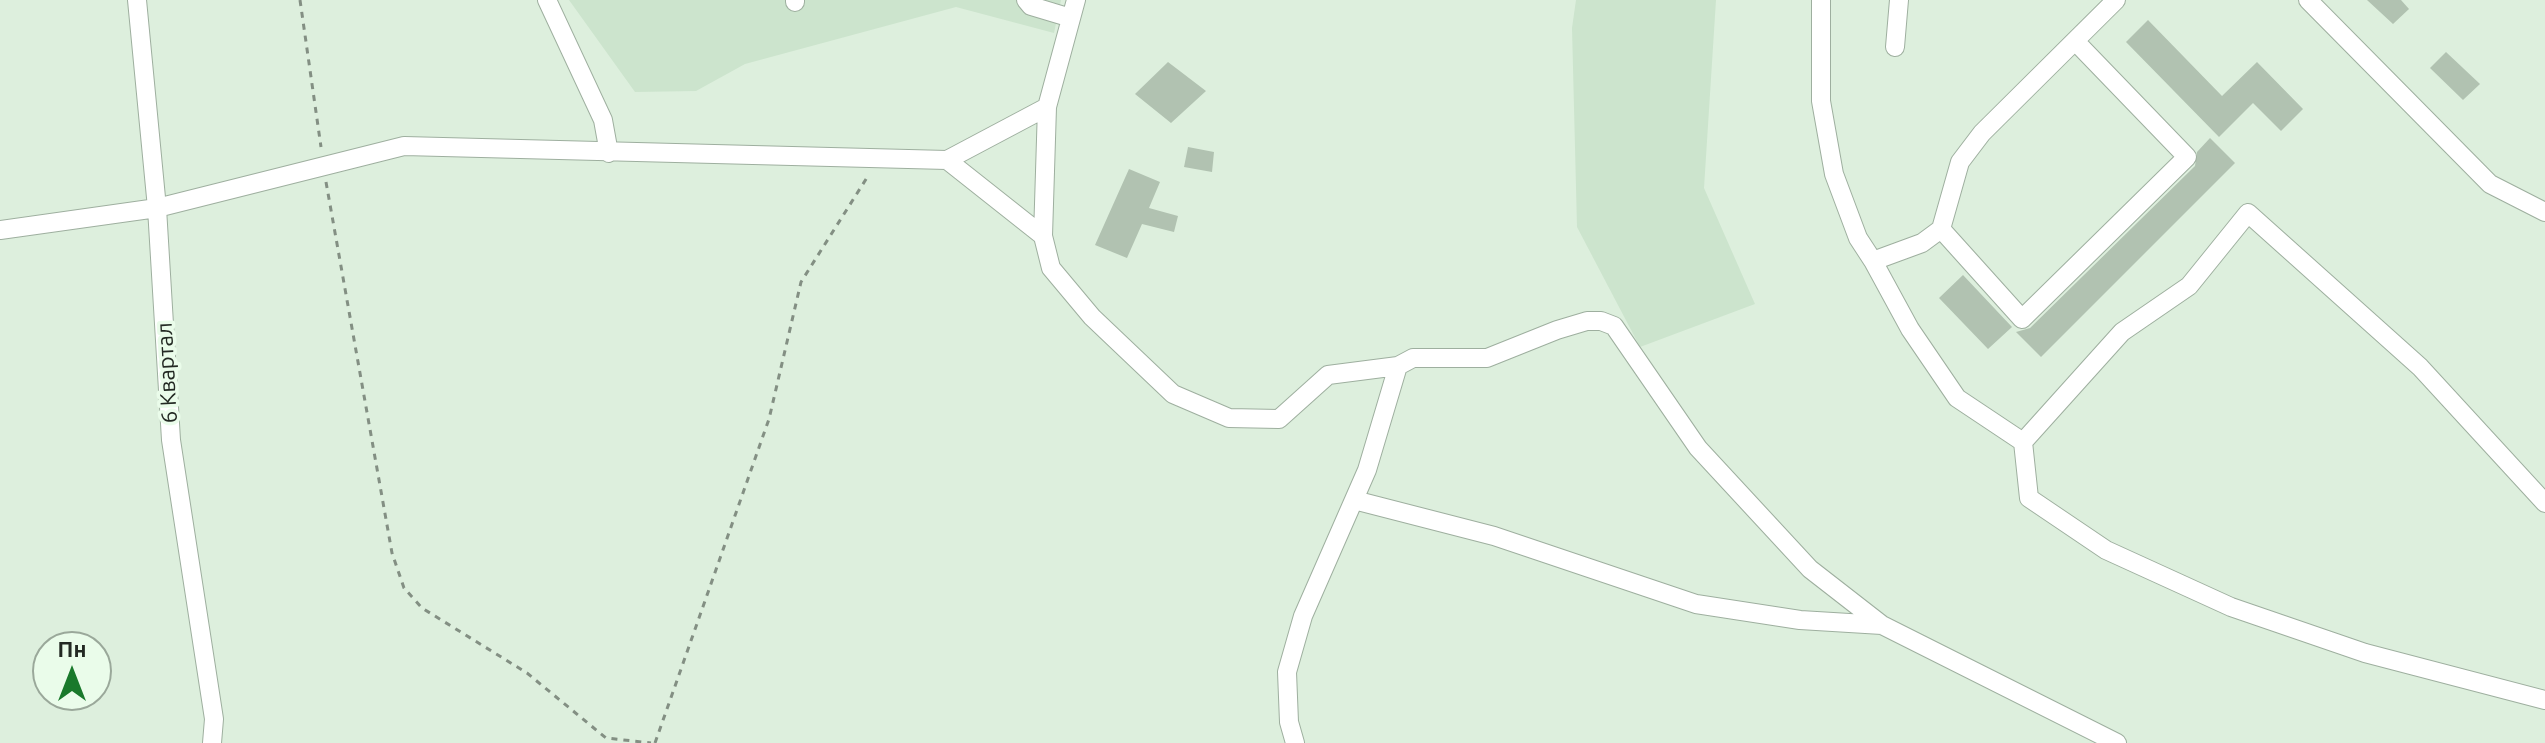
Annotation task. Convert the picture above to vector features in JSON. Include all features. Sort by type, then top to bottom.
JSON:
[{"type":"street","name":"6 Квартал","points":[[137,0],[157,208],[171,440],[214,719],[212,743]]},
{"type":"street","points":[[547,0],[603,120],[609,153]]},
{"type":"street","points":[[1026,0],[1031,6],[1073,9],[1047,107],[1043,236],[1051,268],[1092,317],[1173,394],[1229,418],[1279,419],[1328,375],[1398,366],[1413,358],[1487,358],[1587,321],[1601,321],[1614,326],[1698,448],[1810,569],[1882,625],[2117,743]]},
{"type":"street","points":[[1821,0],[1821,101],[1834,174],[1858,238],[1910,329],[1957,398],[2023,442]]},
{"type":"street","points":[[1895,47],[1899,0]]},
{"type":"street","points":[[1873,261],[1922,243],[1941,229],[1960,162],[1982,133],[2116,0]]},
{"type":"street","points":[[2308,0],[2490,184],[2545,212]]},
{"type":"street","points":[[1941,229],[2022,319],[2187,157],[2076,42]]},
{"type":"street","points":[[0,230],[157,208],[404,146],[947,160],[1047,107]]},
{"type":"street","points":[[947,160],[1043,236]]},
{"type":"street","points":[[2545,503],[2420,367],[2248,213],[2189,286],[2122,332],[2023,442],[2029,498],[2106,550],[2231,607],[2365,653],[2545,700]]},
{"type":"street","points":[[1295,743],[1289,722],[1287,672],[1303,616],[1367,470],[1398,366]]},
{"type":"street","points":[[1354,500],[1494,536],[1696,604],[1800,620],[1882,625]]},
{"type":"path","points":[[300,0],[323,166],[392,553],[404,588],[422,608],[527,673],[606,738],[653,743],[769,419],[801,282],[879,159]]},
{"type":"shaded area","points":[[569,0],[1061,0],[1054,33],[956,7],[745,64],[696,91],[635,92]]},
{"type":"shaded area","points":[[1576,0],[1716,0],[1704,188],[1755,304],[1640,347],[1577,227],[1572,28]]},
{"type":"building","points":[[2367,0],[2401,0],[2409,9],[2393,24]]},
{"type":"building","points":[[2148,20],[2222,96],[2257,62],[2303,109],[2281,131],[2253,103],[2219,137],[2126,42]]},
{"type":"building","points":[[2446,52],[2480,84],[2463,100],[2430,68]]},
{"type":"building","points":[[1168,62],[1206,91],[1171,123],[1135,94]]},
{"type":"building","points":[[2210,138],[2235,163],[2041,357],[2016,332],[2030,328],[2195,166],[2197,152]]},
{"type":"building","points":[[1188,147],[1214,152],[1212,172],[1184,167]]},
{"type":"building","points":[[1129,169],[1160,182],[1149,208],[1178,216],[1174,232],[1142,224],[1127,258],[1095,245]]},
{"type":"building","points":[[1963,275],[2012,327],[1988,349],[1939,298]]}]
